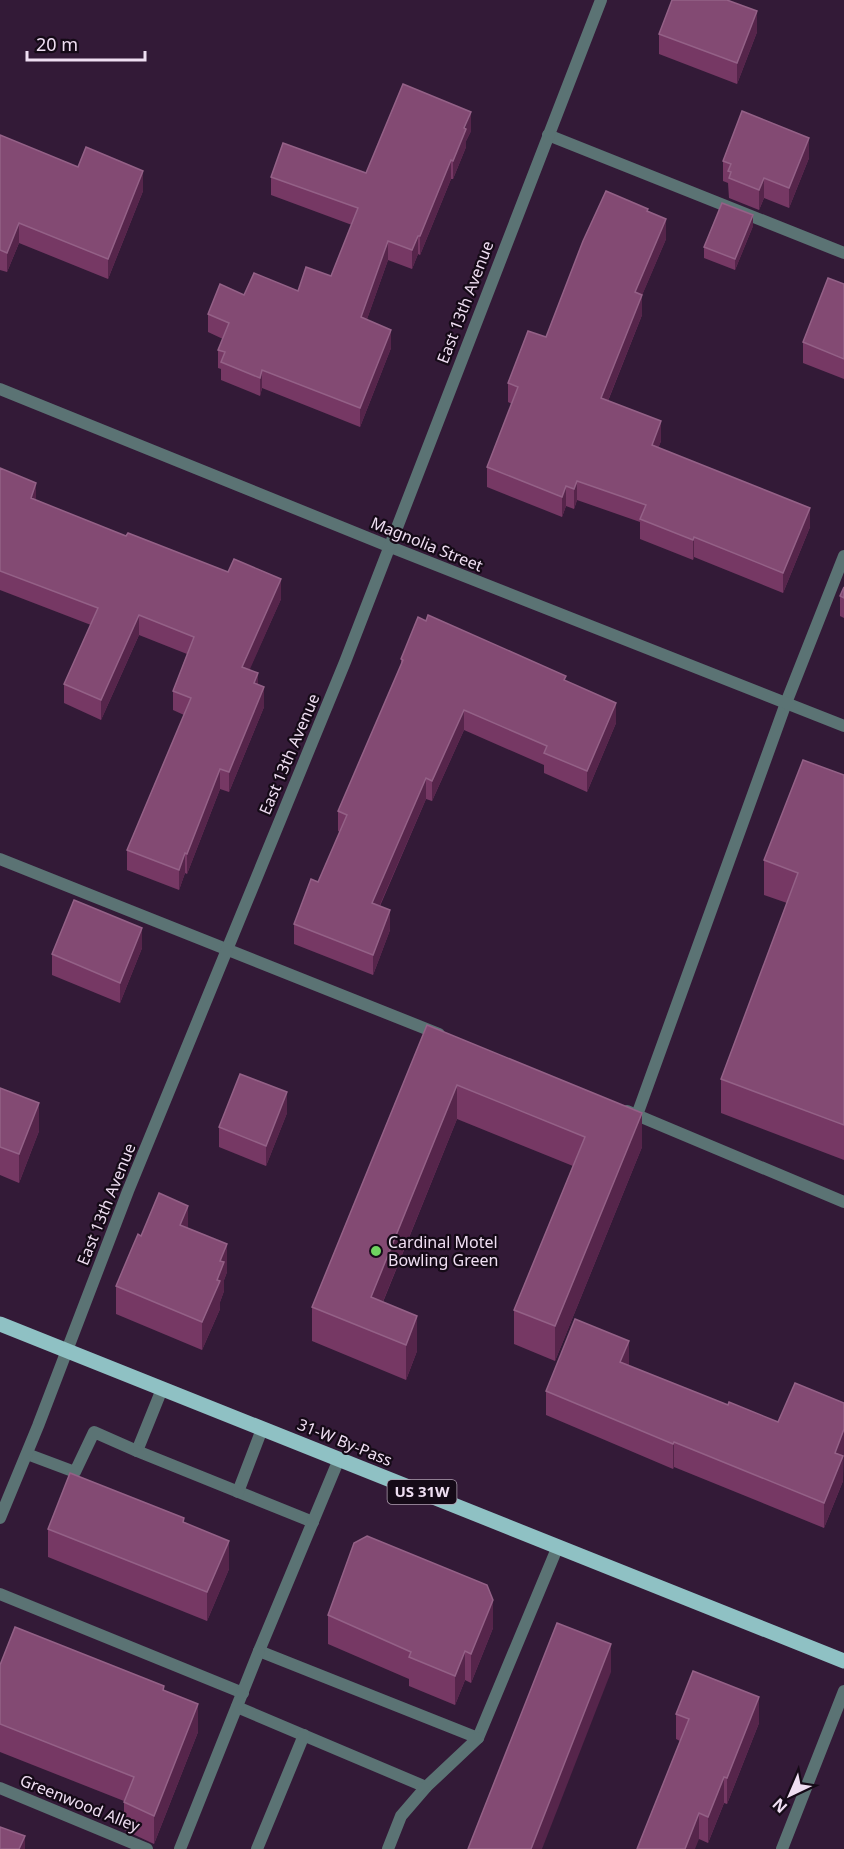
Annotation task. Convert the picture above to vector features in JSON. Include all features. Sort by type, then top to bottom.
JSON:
[{"type":"main road","name":"31-W By-Pass","points":[[0,1324],[844,1661]]},
{"type":"street","name":"East 13th Avenue","points":[[0,1518],[27,1454],[128,1191],[345,662],[601,0]]},
{"type":"street","points":[[548,135],[844,253]]},
{"type":"street","name":"Magnolia Street","points":[[0,389],[388,546],[844,726]]},
{"type":"street","points":[[637,1115],[786,703],[844,556]]},
{"type":"street","points":[[0,859],[448,1038]]},
{"type":"street","points":[[617,1107],[844,1202]]},
{"type":"street","points":[[137,1451],[162,1389]]},
{"type":"street","points":[[238,1492],[262,1429]]},
{"type":"street","points":[[27,1454],[75,1472],[94,1432],[313,1522]]},
{"type":"street","points":[[180,1849],[339,1459]]},
{"type":"street","points":[[388,1849],[401,1816],[426,1787],[478,1738],[558,1546]]},
{"type":"street","points":[[0,1594],[243,1693]]},
{"type":"street","points":[[259,1652],[478,1738]]},
{"type":"street","points":[[782,1849],[844,1691]]},
{"type":"street","points":[[237,1707],[426,1787]]},
{"type":"street","points":[[257,1849],[304,1735]]},
{"type":"street","name":"Greenwood Alley","points":[[0,1788],[147,1849]]},
{"type":"building","points":[[672,0],[727,0],[757,11],[737,63],[659,34]]},
{"type":"building","points":[[403,84],[471,112],[453,161],[451,160],[412,250],[388,241],[361,317],[391,330],[360,408],[262,370],[260,378],[221,362],[225,352],[218,350],[229,323],[208,314],[220,284],[244,295],[254,273],[298,291],[306,267],[331,276],[358,208],[271,177],[283,143],[366,173]]},
{"type":"building","points":[[742,111],[809,138],[789,188],[764,178],[759,190],[729,178],[731,172],[728,171],[731,164],[723,161]]},
{"type":"building","points":[[0,135],[78,167],[86,147],[143,171],[108,259],[19,223],[7,253],[0,250]]},
{"type":"building","points":[[606,191],[666,219],[635,292],[642,295],[601,398],[661,421],[652,445],[810,508],[783,573],[694,537],[693,540],[640,519],[646,505],[577,481],[574,489],[566,486],[562,497],[487,467],[518,387],[508,383],[528,331],[546,337],[583,241]]},
{"type":"building","points":[[722,203],[753,215],[735,259],[704,247]]},
{"type":"building","points":[[828,278],[844,284],[844,359],[803,342]]},
{"type":"building","points":[[0,468],[36,483],[31,498],[126,536],[128,533],[228,572],[234,559],[281,579],[242,667],[258,673],[254,683],[264,687],[229,772],[220,769],[179,870],[127,850],[191,698],[173,691],[194,637],[139,615],[101,700],[64,684],[98,608],[0,571]]},
{"type":"building","points":[[428,615],[566,676],[564,680],[616,703],[587,771],[544,753],[547,746],[464,710],[432,781],[426,778],[372,903],[390,910],[373,955],[294,924],[311,879],[318,882],[347,815],[338,811],[403,660],[401,659],[418,617],[426,621]]},
{"type":"building","points":[[803,760],[844,775],[844,1125],[721,1079],[798,873],[764,860]]},
{"type":"building","points":[[74,900],[142,928],[120,983],[52,954]]},
{"type":"building","points":[[427,1025],[642,1113],[555,1326],[514,1310],[585,1137],[457,1085],[371,1297],[417,1316],[406,1345],[312,1307]]},
{"type":"building","points":[[240,1074],[287,1092],[266,1146],[219,1127]]},
{"type":"building","points":[[0,1088],[39,1103],[19,1154],[0,1147]]},
{"type":"building","points":[[159,1193],[188,1206],[180,1225],[227,1244],[220,1261],[224,1262],[217,1280],[220,1281],[202,1322],[116,1286],[138,1234],[141,1236]]},
{"type":"building","points":[[575,1319],[629,1341],[620,1362],[728,1405],[729,1402],[778,1422],[795,1383],[844,1403],[844,1429],[835,1453],[843,1456],[824,1503],[546,1391]]},
{"type":"building","points":[[70,1473],[184,1518],[183,1522],[229,1541],[207,1592],[48,1529]]},
{"type":"building","points":[[367,1536],[487,1585],[493,1600],[471,1654],[465,1651],[455,1676],[409,1657],[411,1652],[328,1615],[354,1543]]},
{"type":"building","points":[[557,1623],[611,1644],[531,1849],[468,1849]]},
{"type":"building","points":[[15,1627],[164,1686],[163,1690],[198,1704],[154,1816],[124,1802],[134,1777],[0,1724],[0,1665]]},
{"type":"building","points":[[693,1671],[759,1697],[727,1778],[724,1777],[708,1817],[699,1813],[685,1849],[637,1849],[689,1719],[676,1714]]},
{"type":"building","points":[[0,1827],[25,1836],[19,1849],[0,1849]]},
{"type":"place","name":"Cardinal Motel Bowling Green","points":[[376,1251]]}]
